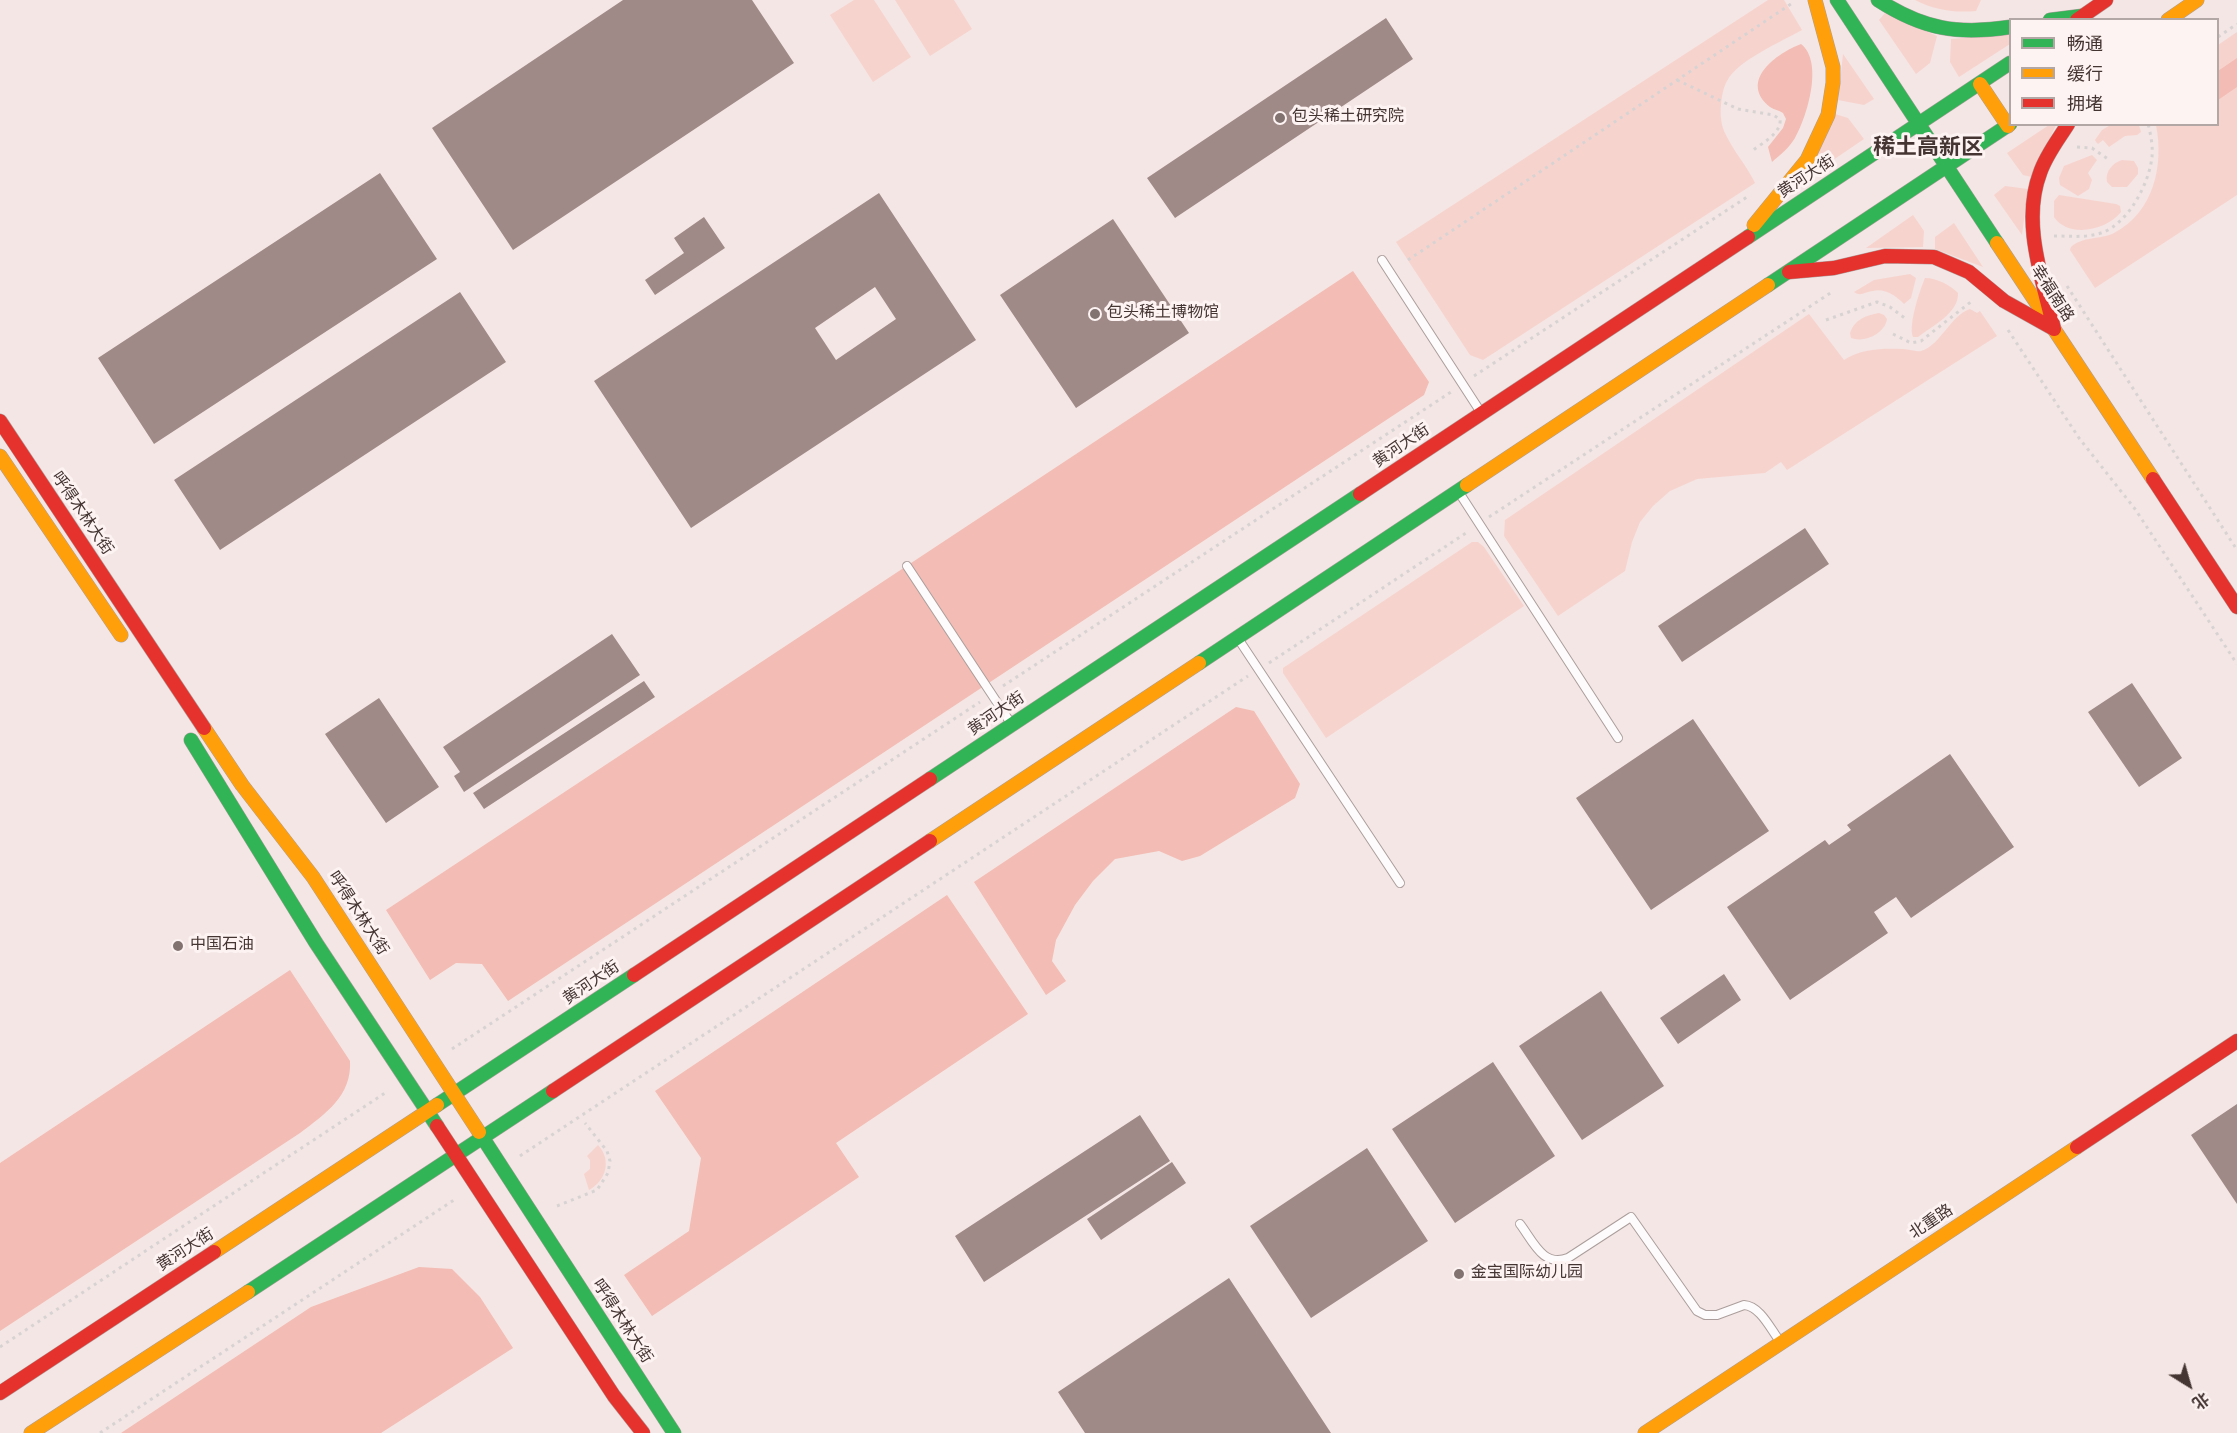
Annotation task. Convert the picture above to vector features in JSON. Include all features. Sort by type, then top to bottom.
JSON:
[{"type":"main road","points":[[1743,241],[1766,207],[1797,173],[1820,134],[1829,112],[1833,68],[1829,41],[1818,18],[1815,0]]},
{"type":"main road","name":"幸福南路","points":[[1837,0],[2237,607]]},
{"type":"main road","points":[[1878,0],[1904,16],[1935,29],[1969,32],[2009,27]]},
{"type":"main road","points":[[2079,18],[2106,0]]},
{"type":"main road","points":[[2171,18],[2197,0]]},
{"type":"main road","name":"黄河大街","points":[[0,1393],[2009,64]]},
{"type":"main road","points":[[31,1433],[457,1156],[2009,125],[1980,84]]},
{"type":"main road","points":[[2054,329],[2036,250],[2033,209],[2042,169],[2067,126]]},
{"type":"main road","points":[[1786,273],[1834,268],[1885,256],[1934,257],[1969,272],[2004,301],[2054,329]]},
{"type":"main road","name":"呼得木林大街","points":[[0,421],[242,784],[313,877],[674,1433]]},
{"type":"main road","points":[[0,456],[6,474],[129,646]]},
{"type":"main road","points":[[181,724],[316,943],[614,1396],[643,1433]]},
{"type":"main road","name":"北重路","points":[[1645,1433],[2237,1041]]},
{"type":"lane","points":[[1382,260],[1482,414]]},
{"type":"lane","points":[[1458,491],[1618,738]]},
{"type":"lane","points":[[907,566],[1011,725]]},
{"type":"lane","points":[[1238,638],[1400,883]]},
{"type":"lane","points":[[1520,1224],[1544,1257],[1557,1261],[1568,1257],[1631,1217],[1697,1311],[1706,1315],[1717,1315],[1749,1305],[1756,1309],[1781,1343]]},
{"type":"path","points":[[1408,260],[1791,4]]},
{"type":"path","points":[[2219,36],[2237,24]]},
{"type":"path","points":[[1677,80],[1738,110],[1773,115],[1780,119],[1780,125],[1775,133],[1752,152]]},
{"type":"path","points":[[2052,236],[2081,236],[2100,233],[2113,227],[2123,218],[2145,182],[2150,166],[2152,151],[2148,126]]},
{"type":"path","points":[[2075,147],[2092,148],[2108,159]]},
{"type":"path","points":[[433,1061],[1753,193]]},
{"type":"path","points":[[2065,283],[2237,550]]},
{"type":"path","points":[[502,1168],[1833,291]]},
{"type":"path","points":[[1893,334],[1911,343],[1921,341],[1973,300]]},
{"type":"path","points":[[1826,320],[1877,302],[1890,306],[1906,320]]},
{"type":"path","points":[[2004,325],[2079,438],[2135,509],[2237,664]]},
{"type":"path","points":[[0,1347],[406,1080]]},
{"type":"path","points":[[557,1206],[597,1190],[608,1173],[610,1161],[608,1151],[585,1123]]},
{"type":"path","points":[[100,1433],[476,1185]]},
{"type":"shaded area","points":[[854,0],[874,0],[911,57],[873,82],[830,15]]},
{"type":"shaded area","points":[[895,0],[954,0],[972,29],[930,56]]},
{"type":"shaded area","points":[[1768,0],[1784,0],[1802,30],[1740,66],[1726,84],[1721,104],[1724,132],[1755,183],[1483,360],[1470,355],[1396,242]]},
{"type":"shaded area","points":[[1915,0],[1981,0],[1976,11],[1960,12],[1937,8]]},
{"type":"shaded area","points":[[1885,13],[1937,36],[1930,63],[1916,74],[1879,20]]},
{"type":"shaded area","points":[[2237,32],[2237,195],[2095,288],[2070,250],[2071,247],[2081,241],[2114,233],[2139,213],[2153,186],[2157,171],[2156,126],[2219,126],[2219,44]]},
{"type":"shaded area","points":[[2009,34],[2009,45],[1959,77],[1950,62],[1951,39]]},
{"type":"shaded area","points":[[1801,44],[1808,52],[1811,63],[1811,90],[1808,104],[1795,138],[1772,162],[1768,147],[1783,128],[1786,119],[1783,113],[1770,107],[1761,97],[1758,87],[1759,78],[1772,61]]},
{"type":"shaded area","points":[[1843,54],[1874,99],[1864,105],[1838,100]]},
{"type":"shaded area","points":[[2237,58],[2237,87],[2219,99],[2219,70]]},
{"type":"shaded area","points":[[1835,114],[1848,118],[1864,139],[1808,177]]},
{"type":"shaded area","points":[[2048,126],[2056,126],[2032,177],[2023,175],[2007,153]]},
{"type":"shaded area","points":[[2109,126],[2139,126],[2141,132],[2137,135],[2125,136],[2109,147],[2103,140],[2098,144],[2095,140],[2102,130]]},
{"type":"shaded area","points":[[2092,155],[2097,160],[2088,173],[2092,180],[2089,189],[2078,196],[2060,185],[2059,178],[2064,166]]},
{"type":"shaded area","points":[[2122,160],[2134,161],[2138,174],[2127,187],[2112,187],[2107,182],[2108,171],[2115,163]]},
{"type":"shaded area","points":[[2005,186],[2028,189],[2022,235],[1994,195]]},
{"type":"shaded area","points":[[2059,195],[2116,204],[2120,206],[2121,212],[2098,227],[2088,230],[2069,228],[2054,217],[2054,201]]},
{"type":"shaded area","points":[[1913,215],[1924,231],[1923,247],[1866,248]]},
{"type":"shaded area","points":[[1954,223],[1983,267],[1935,249],[1935,237]]},
{"type":"shaded area","points":[[1353,271],[1429,382],[1424,395],[508,1001],[482,964],[456,963],[430,980],[386,910]]},
{"type":"shaded area","points":[[1910,274],[1916,278],[1911,298],[1904,304],[1894,296],[1882,291],[1861,294],[1854,292],[1874,280]]},
{"type":"shaded area","points":[[1925,278],[1951,287],[1958,293],[1957,300],[1944,318],[1918,337],[1913,337],[1913,316]]},
{"type":"shaded area","points":[[1970,309],[1977,313],[1980,311],[1997,336],[1787,470],[1781,462],[1765,473],[1697,479],[1670,491],[1640,522],[1625,571],[1558,616],[1504,536],[1505,520],[1809,314],[1844,360],[1872,350],[1921,351],[1934,343],[1957,318]]},
{"type":"shaded area","points":[[1879,313],[1887,319],[1878,333],[1868,338],[1851,338],[1852,328],[1858,321]]},
{"type":"shaded area","points":[[1472,542],[1478,542],[1484,547],[1524,606],[1326,738],[1283,673],[1283,668]]},
{"type":"shaded area","points":[[1236,707],[1254,711],[1300,784],[1295,798],[1200,856],[1182,861],[1159,851],[1115,859],[1093,881],[1075,905],[1056,940],[1052,961],[1066,981],[1046,995],[974,882]]},
{"type":"shaded area","points":[[947,895],[1028,1014],[836,1143],[859,1177],[652,1316],[624,1275],[689,1231],[701,1158],[655,1091]]},
{"type":"shaded area","points":[[290,970],[350,1061],[347,1084],[335,1103],[300,1133],[0,1331],[0,1163]]},
{"type":"shaded area","points":[[598,1145],[605,1157],[605,1170],[600,1181],[589,1190],[584,1174],[590,1169],[590,1160],[587,1156]]},
{"type":"shaded area","points":[[419,1267],[452,1269],[480,1297],[513,1348],[381,1433],[121,1433],[311,1307]]},
{"type":"building","points":[[623,0],[752,0],[794,63],[513,250],[432,128]]},
{"type":"building","name":"包头稀土研究院","points":[[1386,18],[1413,59],[1175,218],[1147,178]]},
{"type":"building","points":[[380,173],[437,259],[154,444],[98,358]]},
{"type":"building","points":[[879,193],[976,340],[691,528],[594,381]],"holes":[[[875,287],[896,319],[836,360],[815,328]]]},
{"type":"building","points":[[704,217],[725,248],[655,295],[645,280],[684,253],[674,238]]},
{"type":"building","name":"包头稀土博物馆","points":[[1113,219],[1189,333],[1076,408],[1000,295]]},
{"type":"building","points":[[460,292],[506,362],[220,550],[174,480]]},
{"type":"building","points":[[1805,528],[1829,564],[1682,662],[1658,626]]},
{"type":"building","points":[[612,634],[640,675],[464,792],[454,776],[460,772],[443,747]]},
{"type":"building","points":[[644,681],[655,697],[484,809],[473,793]]},
{"type":"building","points":[[2132,683],[2182,758],[2139,787],[2088,712]]},
{"type":"building","points":[[379,698],[439,787],[386,823],[325,734]]},
{"type":"building","points":[[1693,719],[1769,831],[1651,910],[1576,798]]},
{"type":"building","points":[[1950,754],[2014,847],[1911,918],[1896,897],[1874,912],[1888,933],[1790,1000],[1727,907],[1825,840],[1829,845],[1851,830],[1847,825]]},
{"type":"building","points":[[1724,974],[1741,1000],[1678,1044],[1660,1018]]},
{"type":"building","points":[[1601,991],[1664,1086],[1582,1140],[1519,1046]]},
{"type":"building","points":[[1493,1062],[1555,1156],[1455,1223],[1392,1129]]},
{"type":"building","points":[[2237,1104],[2237,1204],[2191,1135]]},
{"type":"building","points":[[1140,1115],[1170,1161],[984,1282],[955,1236]]},
{"type":"building","points":[[1367,1148],[1428,1241],[1311,1318],[1250,1226]]},
{"type":"building","points":[[1172,1162],[1186,1183],[1101,1240],[1087,1219]]},
{"type":"building","points":[[1229,1278],[1331,1433],[1085,1433],[1058,1392]]},
{"type":"traffic: fast","points":[[1837,0],[1997,243]]},
{"type":"traffic: fast","points":[[1878,0],[1910,18],[1941,27],[1957,30],[2009,27]]},
{"type":"traffic: fast","points":[[2066,18],[2082,16]]},
{"type":"traffic: fast","points":[[1748,237],[2009,64]]},
{"type":"traffic: fast","points":[[1768,285],[2009,125]]},
{"type":"traffic: fast","points":[[1199,663],[1467,485]]},
{"type":"traffic: fast","points":[[930,779],[1360,494]]},
{"type":"traffic: fast","points":[[191,740],[316,943],[437,1126]]},
{"type":"traffic: fast","points":[[437,1105],[634,975]]},
{"type":"traffic: fast","points":[[248,1292],[553,1091]]},
{"type":"traffic: fast","points":[[479,1132],[674,1433]]},
{"type":"traffic: slow","points":[[1754,225],[1807,160],[1828,115],[1833,67],[1815,0]]},
{"type":"traffic: slow","points":[[2171,18],[2197,0]]},
{"type":"traffic: slow","points":[[1980,84],[2008,126]]},
{"type":"traffic: slow","points":[[1997,243],[2153,479]]},
{"type":"traffic: slow","points":[[1467,485],[1768,285]]},
{"type":"traffic: slow","points":[[0,456],[121,635]]},
{"type":"traffic: slow","points":[[930,841],[1199,663]]},
{"type":"traffic: slow","points":[[204,728],[242,785],[313,877],[479,1132]]},
{"type":"traffic: slow","points":[[214,1252],[437,1105]]},
{"type":"traffic: slow","points":[[1645,1433],[2077,1147]]},
{"type":"traffic: slow","points":[[31,1433],[248,1292]]},
{"type":"traffic: jam","points":[[2080,18],[2106,0]]},
{"type":"traffic: jam","points":[[2054,329],[2036,251],[2033,212],[2040,173],[2052,148],[2067,126]]},
{"type":"traffic: jam","points":[[1360,494],[1748,237]]},
{"type":"traffic: jam","points":[[1789,272],[1834,268],[1885,256],[1934,257],[1969,272],[2004,301],[2054,329]]},
{"type":"traffic: jam","points":[[0,421],[204,728]]},
{"type":"traffic: jam","points":[[2153,479],[2237,607]]},
{"type":"traffic: jam","points":[[634,975],[930,779]]},
{"type":"traffic: jam","points":[[553,1091],[930,841]]},
{"type":"traffic: jam","points":[[2077,1147],[2237,1041]]},
{"type":"traffic: jam","points":[[437,1126],[614,1396],[643,1433]]},
{"type":"traffic: jam","points":[[0,1393],[214,1252]]},
{"type":"place","name":"包头稀土研究院","points":[[1280,118]]},
{"type":"place","name":"包头稀土博物馆","points":[[1095,314]]},
{"type":"place","name":"中国石油","points":[[178,946]]},
{"type":"place","name":"金宝国际幼儿园","points":[[1459,1274]]},
{"type":"district","name":"稀土高新区","points":[[1928,150]]}]
